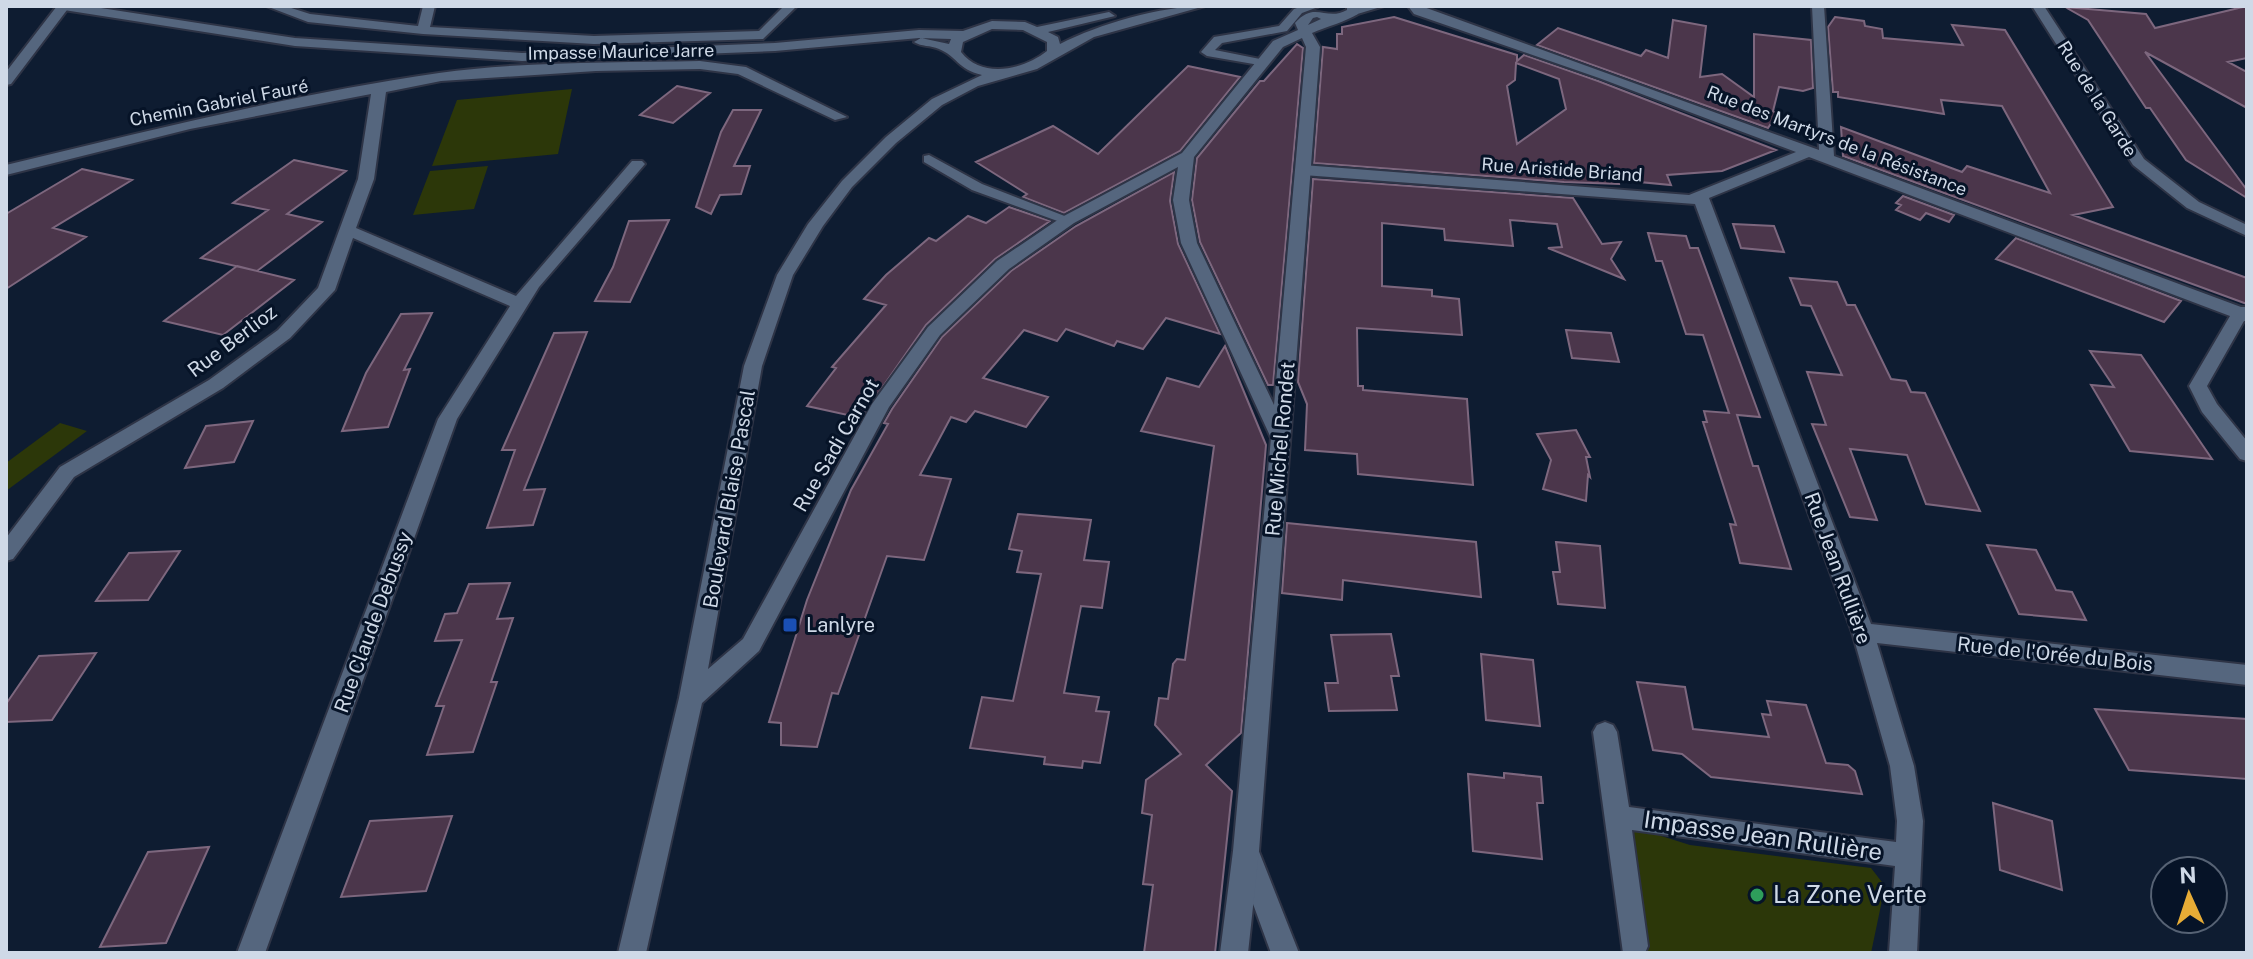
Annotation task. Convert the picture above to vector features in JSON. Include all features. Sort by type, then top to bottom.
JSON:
[{"type":"street","points":[[6,81],[64,6],[191,29],[295,42],[522,57],[832,43],[919,34],[963,35],[992,25],[1039,30],[1164,6]]},
{"type":"street","points":[[272,6],[308,18],[423,30],[594,40],[763,35],[791,6]]},
{"type":"street","points":[[423,30],[429,6]]},
{"type":"street","name":"Boulevard Blaise Pascal","points":[[937,102],[973,83],[1004,72],[1036,66],[1054,52],[1089,34],[1199,6]]},
{"type":"street","name":"Rue Sadi Carnot","points":[[691,698],[751,645],[881,404],[934,331],[1003,265],[1068,220],[1187,156],[1278,44],[1310,40],[1354,8],[1378,6]]},
{"type":"street","name":"Rue des Martyrs de la Résistance","points":[[1414,6],[1418,11],[1589,69],[2245,314]]},
{"type":"street","points":[[1818,6],[1827,159]]},
{"type":"street","name":"Rue de la Garde","points":[[2038,6],[2138,162],[2193,205],[2247,231]]},
{"type":"street","points":[[1310,40],[1301,23],[1313,8],[1335,19]]},
{"type":"street","points":[[1039,30],[1053,40],[1054,52]]},
{"type":"street","name":"Boulevard Blaise Pascal","points":[[632,953],[691,698],[753,366],[785,275],[816,224],[847,184],[937,102],[954,77],[956,56],[963,35]]},
{"type":"street","name":"Rue Michel Rondet","points":[[1234,953],[1246,851],[1281,439],[1303,170],[1310,40]]},
{"type":"street","points":[[614,55],[658,58],[787,53],[917,41],[940,44],[977,70],[1004,72]]},
{"type":"street","name":"Impasse Maurice Jarre","points":[[441,77],[596,67],[700,65],[741,70],[840,117]]},
{"type":"street","name":"Chemin Gabriel Fauré","points":[[6,170],[190,125],[441,77]]},
{"type":"street","name":"Rue Berlioz","points":[[6,553],[67,472],[216,384],[284,334],[326,290],[366,179],[379,91]]},
{"type":"street","name":"Rue Aristide Briand","points":[[1303,170],[1691,200],[1809,152]]},
{"type":"street","points":[[1187,156],[1181,200],[1189,243],[1281,439]]},
{"type":"street","name":"Rue Claude Debussy","points":[[251,953],[448,419],[519,303],[637,164]]},
{"type":"street","name":"Rue Jean Rullière","points":[[1701,198],[1863,632],[1902,766],[1910,821],[1903,953]]},
{"type":"street","points":[[347,230],[519,303]]},
{"type":"street","points":[[2245,314],[2198,386],[2209,407],[2247,454]]},
{"type":"street","name":"Rue de l'Orée du Bois","points":[[1863,632],[2247,675]]},
{"type":"street","name":"Impasse Jean Rullière","points":[[1605,732],[1634,946]]},
{"type":"street","name":"Impasse Jean Rullière","points":[[1618,817],[1908,856]]},
{"type":"street","points":[[1246,851],[1285,953]]},
{"type":"lane","points":[[1261,63],[1207,52],[1218,40],[1283,29],[1298,11],[1313,8]]},
{"type":"lane","points":[[929,159],[977,187],[1068,220]]},
{"type":"green space","points":[[572,89],[558,154],[432,166],[457,100]]},
{"type":"green space","points":[[488,166],[474,209],[413,215],[430,171]]},
{"type":"green space","points":[[60,423],[87,431],[6,491],[6,463]]},
{"type":"green space","name":"La Zone Verte","points":[[1636,828],[1690,845],[1871,868],[1885,886],[1871,953],[1641,953],[1627,843]]},
{"type":"building","points":[[2247,6],[2247,58],[2228,62],[2247,72],[2247,108],[2145,52],[2247,190],[2247,198],[2186,160],[2150,108],[2146,108],[2088,20],[2065,7],[2146,14],[2155,28]]},
{"type":"building","points":[[1394,17],[1517,55],[1517,61],[1524,55],[1776,150],[1722,171],[1667,175],[1671,185],[1618,180],[1619,184],[1564,182],[1314,163],[1323,47],[1337,49],[1337,34],[1342,34],[1342,27]],"holes":[[[1516,63],[1559,79],[1566,109],[1517,144],[1507,86],[1515,80]]]},
{"type":"building","points":[[1835,17],[1864,21],[1865,26],[1882,29],[1883,38],[1963,45],[1952,25],[2005,30],[2113,207],[2073,215],[2247,278],[2247,304],[1843,156],[1841,127],[1962,172],[1967,166],[2050,193],[2002,106],[1941,100],[1944,114],[1838,97],[1838,92],[1833,92],[1828,27]]},
{"type":"building","points":[[1673,20],[1706,26],[1700,77],[1722,74],[1754,97],[1754,34],[1811,40],[1813,88],[1803,91],[1779,87],[1773,111],[1777,114],[1768,128],[1537,45],[1558,28],[1641,56],[1646,50],[1668,58]]},
{"type":"building","points":[[1297,44],[1303,48],[1273,385],[1268,385],[1200,242],[1192,200],[1197,158],[1260,81],[1264,81]]},
{"type":"building","points":[[1188,66],[1240,77],[1180,151],[1064,213],[1023,197],[1027,194],[976,162],[1053,126],[1098,154]]},
{"type":"building","points":[[677,86],[710,93],[673,123],[640,115]]},
{"type":"building","points":[[733,110],[761,110],[734,166],[750,166],[741,194],[720,195],[711,214],[696,207],[721,132]]},
{"type":"building","points":[[294,160],[346,171],[287,214],[322,222],[257,271],[201,258],[268,210],[233,203]]},
{"type":"building","points":[[82,169],[132,180],[53,228],[86,237],[6,289],[6,214]]},
{"type":"building","points":[[1174,172],[1170,201],[1178,244],[1220,334],[1166,318],[1143,349],[1117,341],[1114,346],[1066,329],[1057,341],[1024,330],[983,378],[1048,397],[1026,427],[975,411],[966,422],[951,417],[920,475],[951,479],[924,560],[887,556],[838,694],[832,693],[817,747],[781,745],[781,723],[769,722],[807,600],[851,490],[888,424],[884,423],[892,409],[942,337],[1011,271],[1076,226]]},
{"type":"building","points":[[1313,179],[1573,198],[1602,244],[1621,242],[1611,259],[1624,279],[1548,248],[1562,247],[1557,224],[1510,220],[1513,246],[1445,240],[1444,229],[1382,223],[1382,286],[1432,290],[1432,296],[1459,299],[1462,335],[1357,328],[1358,386],[1363,386],[1363,390],[1467,399],[1473,485],[1358,474],[1357,454],[1305,450],[1307,404],[1298,382]]},
{"type":"building","points":[[1903,196],[1954,215],[1949,222],[1926,213],[1920,220],[1896,210],[1901,205],[1896,203]]},
{"type":"building","points":[[1009,207],[1050,221],[995,259],[926,325],[861,418],[807,406],[836,368],[832,367],[886,305],[864,299],[886,275],[929,238],[936,241],[968,216],[986,223]]},
{"type":"building","points":[[669,220],[630,302],[595,301],[613,267],[629,221]]},
{"type":"building","points":[[1733,224],[1774,226],[1784,252],[1741,248]]},
{"type":"building","points":[[1648,233],[1686,236],[1690,248],[1698,248],[1760,417],[1737,415],[1753,466],[1758,466],[1791,569],[1740,563],[1730,524],[1736,525],[1703,422],[1707,422],[1704,411],[1729,413],[1703,335],[1686,334],[1662,261],[1656,261]]},
{"type":"building","points":[[2016,238],[2181,301],[2164,322],[1996,259]]},
{"type":"building","points":[[237,266],[294,280],[223,335],[164,321]]},
{"type":"building","points":[[1790,278],[1837,282],[1847,305],[1855,305],[1891,379],[1906,381],[1911,392],[1925,393],[1980,511],[1926,504],[1907,455],[1850,449],[1877,520],[1850,517],[1812,424],[1826,425],[1807,372],[1842,375],[1811,306],[1801,305]]},
{"type":"building","points":[[432,313],[404,370],[410,369],[388,427],[342,431],[366,373],[401,314]]},
{"type":"building","points":[[1566,330],[1611,333],[1619,362],[1572,358]]},
{"type":"building","points":[[587,332],[524,490],[545,489],[533,525],[487,528],[515,450],[502,450],[554,333]]},
{"type":"building","points":[[1225,346],[1266,445],[1241,733],[1206,765],[1232,791],[1215,953],[1144,953],[1153,885],[1143,884],[1152,815],[1142,813],[1146,780],[1181,754],[1155,725],[1159,698],[1168,699],[1173,664],[1177,659],[1185,660],[1214,446],[1141,431],[1167,378],[1199,387]]},
{"type":"building","points":[[2090,351],[2141,355],[2212,459],[2130,451],[2091,385],[2114,387]]},
{"type":"building","points":[[253,421],[234,462],[185,468],[206,426]]},
{"type":"building","points":[[1576,430],[1590,457],[1586,457],[1590,477],[1588,475],[1586,501],[1543,489],[1551,460],[1537,434]]},
{"type":"building","points":[[1018,514],[1091,520],[1084,560],[1109,562],[1102,608],[1081,606],[1064,693],[1099,697],[1096,711],[1109,712],[1100,763],[1083,761],[1082,768],[1044,764],[1045,757],[970,748],[982,697],[1013,701],[1041,574],[1017,572],[1022,551],[1009,549]]},
{"type":"building","points":[[1287,523],[1476,542],[1481,597],[1343,580],[1342,600],[1282,593]]},
{"type":"building","points":[[1556,542],[1600,546],[1605,608],[1558,604],[1553,572],[1560,572]]},
{"type":"building","points":[[1987,545],[2036,550],[2056,590],[2072,592],[2086,620],[2019,614]]},
{"type":"building","points":[[180,551],[148,600],[96,601],[129,553]]},
{"type":"building","points":[[510,583],[497,619],[513,618],[491,682],[497,682],[473,752],[427,755],[444,706],[436,706],[462,640],[435,641],[445,614],[457,613],[469,584]]},
{"type":"building","points":[[1391,634],[1399,676],[1391,676],[1397,710],[1329,711],[1325,683],[1338,683],[1331,635]]},
{"type":"building","points":[[96,653],[52,720],[6,722],[6,704],[39,656]]},
{"type":"building","points":[[1481,654],[1533,660],[1540,726],[1486,720]]},
{"type":"building","points":[[1637,682],[1685,687],[1693,729],[1769,737],[1762,714],[1771,715],[1767,701],[1806,705],[1826,763],[1848,765],[1855,771],[1862,794],[1711,777],[1682,754],[1653,750]]},
{"type":"building","points":[[2095,709],[2247,719],[2247,779],[2129,770]]},
{"type":"building","points":[[1504,773],[1541,777],[1543,803],[1537,803],[1542,859],[1473,851],[1468,774],[1504,778]]},
{"type":"building","points":[[1993,803],[2052,821],[2062,890],[2000,870]]},
{"type":"building","points":[[452,816],[426,891],[341,897],[370,821]]},
{"type":"building","points":[[209,847],[166,943],[100,947],[148,852]]},
{"type":"place","name":"Lanlyre","points":[[790,625]]},
{"type":"place","name":"La Zone Verte","points":[[1757,895]]}]
